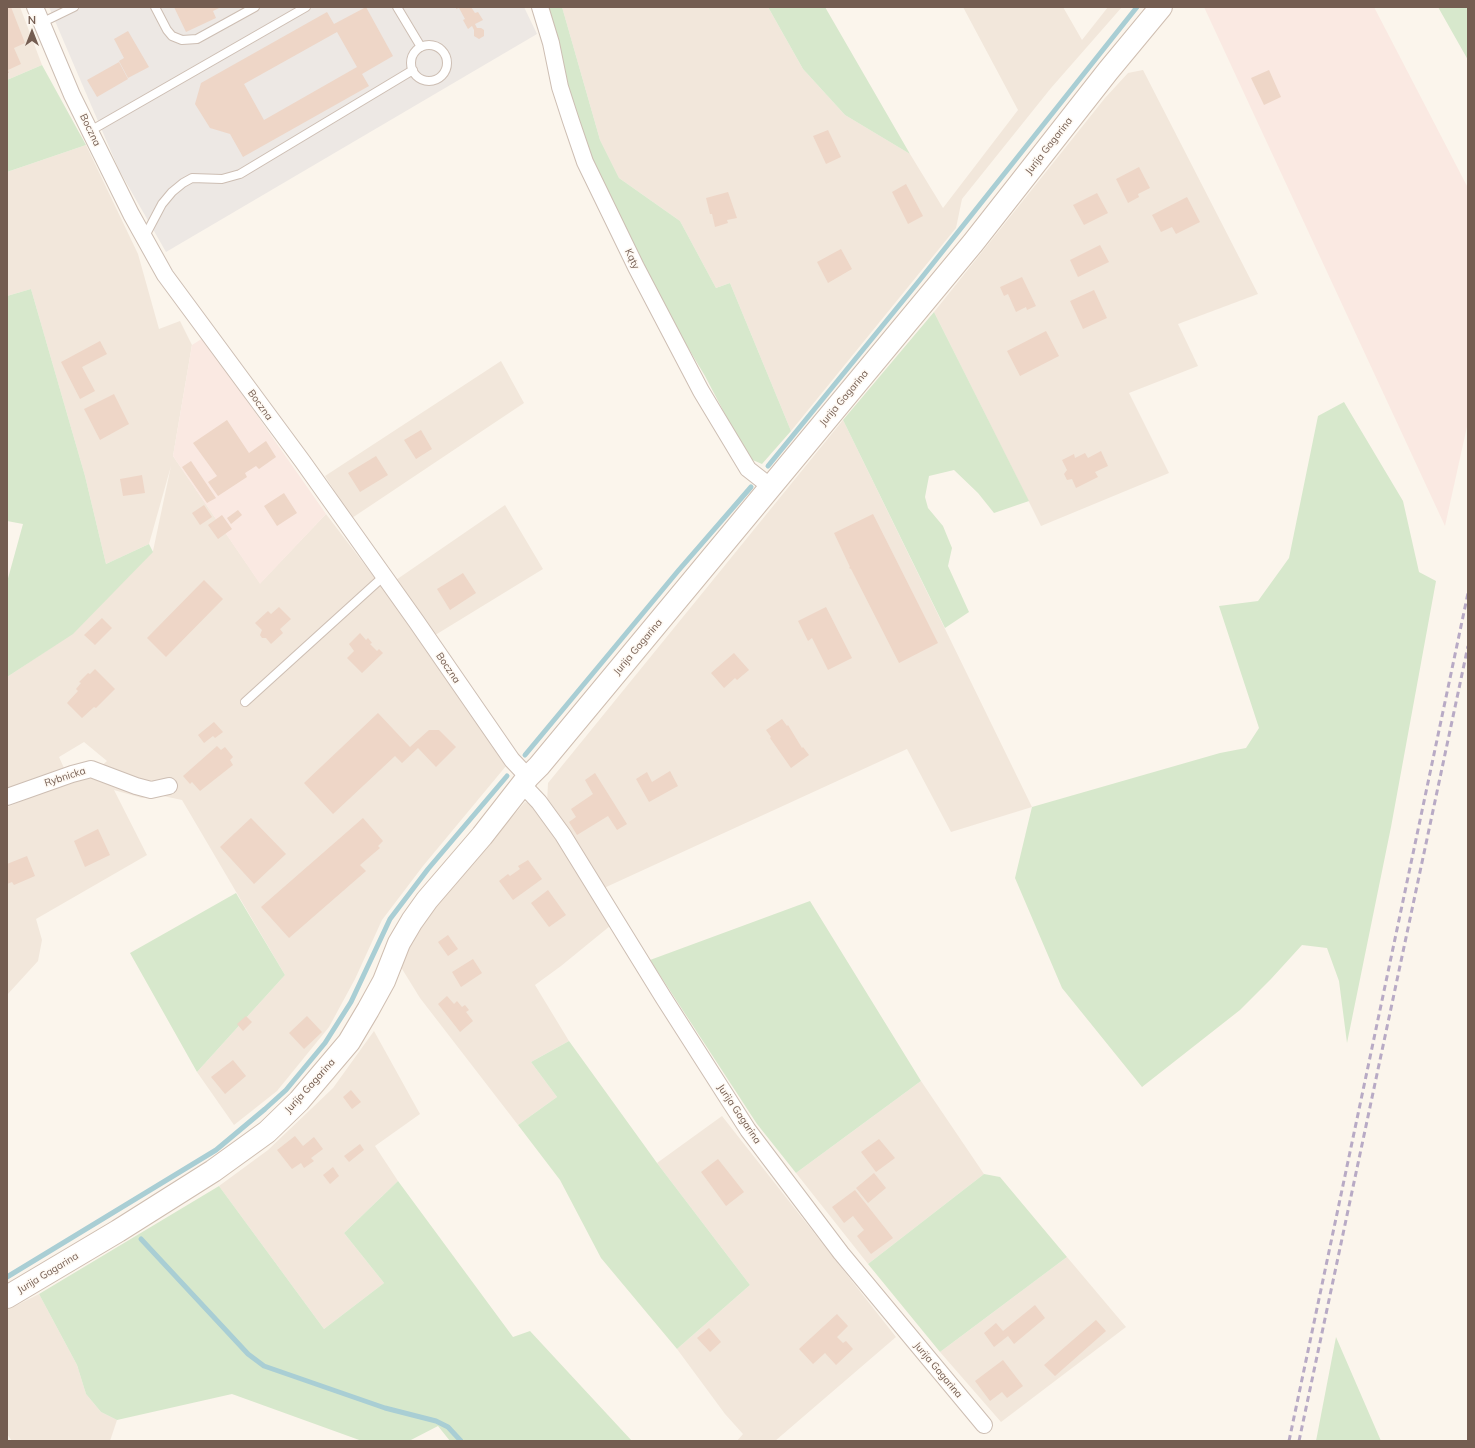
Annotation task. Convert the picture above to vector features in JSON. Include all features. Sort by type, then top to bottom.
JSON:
[{"type":"street","name":"Boczna","points":[[35,7],[72,94],[131,214],[165,275],[303,462],[525,780]]},
{"type":"street","name":"Kąty","points":[[540,7],[551,43],[560,87],[570,121],[588,168],[636,267],[702,391],[748,469],[771,487]]},
{"type":"street","name":"Jurija Gagarina","points":[[7,1297],[118,1231],[213,1171],[266,1132],[298,1101],[349,1042],[384,981],[399,943],[412,921],[432,895],[482,836],[525,780],[973,243],[1108,71],[1161,7]]},
{"type":"street","name":"Rybnicka","points":[[7,797],[72,774],[91,769],[151,790],[169,786]]},
{"type":"street","name":"Jurija Gagarina","points":[[525,780],[563,835],[663,997],[748,1130],[841,1253],[984,1425]]},
{"type":"lane","points":[[41,23],[74,7]]},
{"type":"lane","points":[[155,7],[172,36],[182,40],[197,39],[255,7]]},
{"type":"lane","points":[[90,131],[306,7]]},
{"type":"lane","points":[[398,7],[420,47]]},
{"type":"lane","points":[[435,45],[444,52],[447,58],[448,64],[443,75],[432,81],[426,81],[413,70],[412,59],[414,53],[420,47],[435,45]]},
{"type":"lane","points":[[144,238],[162,204],[172,192],[192,178],[222,179],[240,174],[413,70]]},
{"type":"lane","points":[[246,702],[384,576]]},
{"type":"shaded area","points":[[7,7],[20,7],[42,65],[7,80]]},
{"type":"shaded area","points":[[49,7],[524,7],[537,34],[166,252],[119,170]]},
{"type":"shaded area","points":[[562,7],[768,7],[803,69],[845,115],[910,154],[943,208],[1018,110],[963,7],[1063,7],[1082,40],[1108,7],[1122,7],[1051,88],[962,199],[956,228],[791,431],[730,283],[716,288],[680,221],[619,178],[600,140]]},
{"type":"shaded area","points":[[1204,7],[1374,7],[1468,188],[1468,422],[1445,526]]},
{"type":"shaded area","points":[[1143,70],[1258,294],[1178,324],[1198,366],[1129,393],[1169,473],[1041,526],[934,312],[1105,98],[1128,73]]},
{"type":"shaded area","points":[[86,145],[138,254],[159,329],[180,321],[192,345],[173,456],[260,583],[326,514],[387,594],[506,766],[423,866],[382,920],[355,979],[329,1027],[277,1091],[234,1125],[197,1072],[285,975],[182,800],[163,796],[142,798],[114,790],[147,855],[36,919],[42,940],[38,961],[7,995],[7,807],[97,770],[107,761],[84,742],[59,757],[64,768],[7,792],[7,677],[73,633],[153,551],[171,466],[149,544],[106,564],[85,476],[31,289],[7,296],[7,172]]},
{"type":"shaded area","points":[[203,338],[326,514],[260,584],[173,456],[192,345]]},
{"type":"shaded area","points":[[501,361],[524,403],[352,518],[325,476]]},
{"type":"shaded area","points":[[843,420],[1032,807],[951,832],[907,749],[604,888],[547,803],[548,783]]},
{"type":"shaded area","points":[[505,505],[543,569],[432,637],[393,582]]},
{"type":"shaded area","points":[[525,802],[532,804],[540,811],[610,926],[535,985],[569,1041],[531,1062],[557,1097],[518,1125],[420,998],[399,964],[421,922]]},
{"type":"shaded area","points":[[374,1031],[420,1114],[375,1146],[398,1181],[344,1233],[384,1283],[324,1329],[219,1186],[268,1150],[333,1088]]},
{"type":"shaded area","points":[[921,1081],[984,1174],[868,1264],[796,1173]]},
{"type":"shaded area","points":[[722,1116],[896,1337],[775,1441],[737,1441],[743,1434],[725,1414],[677,1349],[750,1285],[657,1163]]},
{"type":"shaded area","points":[[1067,1257],[1126,1327],[1001,1422],[940,1352]]},
{"type":"shaded area","points":[[39,1294],[77,1365],[86,1394],[101,1412],[117,1420],[110,1441],[12,1441],[7,1434],[7,1310]]},
{"type":"green space","points":[[548,7],[562,7],[600,140],[619,178],[680,221],[716,288],[730,283],[791,431],[762,464],[748,458],[705,376],[657,296],[583,142],[564,78]]},
{"type":"green space","points":[[768,7],[825,7],[910,154],[845,115],[803,69]]},
{"type":"green space","points":[[1438,7],[1468,7],[1468,60]]},
{"type":"green space","points":[[42,65],[86,145],[7,172],[7,80]]},
{"type":"green space","points":[[31,289],[85,476],[106,564],[149,544],[153,552],[73,634],[7,677],[7,582],[23,524],[7,521],[7,296]]},
{"type":"green space","points":[[934,312],[1029,501],[994,513],[978,493],[954,470],[929,476],[925,497],[928,508],[943,526],[952,548],[948,566],[969,612],[945,628],[843,420]]},
{"type":"green space","points":[[1344,402],[1403,501],[1419,572],[1436,581],[1391,827],[1347,1043],[1339,981],[1327,948],[1302,945],[1240,1010],[1142,1087],[1062,988],[1015,878],[1032,807],[1220,753],[1246,748],[1259,728],[1219,606],[1258,601],[1289,558],[1318,416]]},
{"type":"green space","points":[[236,893],[285,975],[197,1072],[130,953]]},
{"type":"green space","points":[[810,901],[921,1081],[796,1173],[757,1124],[650,960]]},
{"type":"green space","points":[[569,1041],[657,1163],[750,1285],[677,1349],[601,1258],[560,1180],[518,1125],[557,1097],[531,1062]]},
{"type":"green space","points":[[984,1174],[1000,1177],[1067,1257],[940,1352],[868,1264]]},
{"type":"green space","points":[[398,1181],[513,1337],[530,1331],[632,1441],[450,1441],[438,1426],[409,1441],[362,1441],[232,1394],[117,1420],[101,1412],[86,1394],[77,1365],[39,1294],[219,1186],[324,1329],[384,1283],[344,1233]]},
{"type":"green space","points":[[1336,1337],[1381,1441],[1316,1441]]},
{"type":"building","points":[[7,7],[11,7],[25,43],[14,48],[21,64],[8,70],[9,73],[7,73]]},
{"type":"building","points":[[174,7],[221,7],[213,11],[216,18],[186,32]]},
{"type":"building","points":[[366,7],[393,56],[362,74],[369,86],[243,157],[230,134],[210,128],[195,104],[201,83],[327,12],[334,24]],"holes":[[[337,32],[357,67],[264,120],[244,84]]]},
{"type":"building","points":[[456,7],[471,7],[475,13],[478,12],[483,20],[475,24],[477,28],[484,30],[484,36],[479,39],[474,36],[472,26],[468,29],[459,8],[456,9]]},
{"type":"building","points":[[128,31],[149,67],[128,78],[119,61],[124,58],[114,39]]},
{"type":"building","points":[[119,62],[128,79],[97,97],[87,80]]},
{"type":"building","points":[[1269,70],[1281,97],[1264,105],[1251,78]]},
{"type":"building","points":[[828,130],[841,157],[826,164],[813,136]]},
{"type":"building","points":[[1139,167],[1150,188],[1138,194],[1139,197],[1128,203],[1116,179]]},
{"type":"building","points":[[906,184],[923,216],[908,224],[892,192]]},
{"type":"building","points":[[728,192],[737,218],[727,220],[728,223],[715,227],[706,198]]},
{"type":"building","points":[[1097,193],[1108,213],[1084,225],[1073,205]]},
{"type":"building","points":[[1187,197],[1200,222],[1176,234],[1172,227],[1161,232],[1152,215]]},
{"type":"building","points":[[1100,245],[1109,262],[1078,277],[1070,260]]},
{"type":"building","points":[[841,249],[852,269],[828,283],[817,262]]},
{"type":"building","points":[[1022,277],[1036,306],[1027,310],[1026,307],[1016,312],[1008,294],[1004,296],[1000,287]]},
{"type":"building","points":[[1094,290],[1107,318],[1083,329],[1070,301]]},
{"type":"building","points":[[1046,331],[1059,356],[1020,376],[1007,351]]},
{"type":"building","points":[[100,341],[107,354],[82,367],[95,391],[80,399],[61,362]]},
{"type":"building","points":[[114,394],[129,424],[100,440],[84,409]]},
{"type":"building","points":[[227,420],[249,453],[266,441],[276,457],[259,469],[256,466],[245,473],[247,477],[218,496],[208,482],[217,476],[193,443]]},
{"type":"building","points":[[421,430],[432,449],[416,459],[404,440]]},
{"type":"building","points":[[1101,451],[1108,466],[1095,472],[1098,477],[1076,488],[1072,479],[1067,480],[1064,474],[1067,470],[1062,460],[1074,454],[1075,458],[1085,453],[1088,458]]},
{"type":"building","points":[[376,456],[388,475],[360,492],[348,473]]},
{"type":"building","points":[[191,461],[216,498],[207,503],[182,467]]},
{"type":"building","points":[[142,475],[145,493],[123,496],[120,479]]},
{"type":"building","points":[[284,493],[297,513],[277,526],[264,506]]},
{"type":"building","points":[[204,505],[212,517],[200,525],[192,513]]},
{"type":"building","points":[[238,510],[242,515],[231,524],[227,518]]},
{"type":"building","points":[[873,514],[938,643],[899,663],[851,569],[849,568],[850,567],[834,533]]},
{"type":"building","points":[[222,515],[232,529],[218,539],[208,525]]},
{"type":"building","points":[[463,573],[476,593],[450,610],[437,589]]},
{"type":"building","points":[[204,580],[223,599],[166,657],[147,638]]},
{"type":"building","points":[[279,607],[291,619],[280,629],[283,633],[271,644],[266,638],[262,638],[260,635],[262,630],[255,623],[268,611],[271,614]]},
{"type":"building","points":[[826,607],[852,658],[828,670],[812,638],[808,641],[798,621]]},
{"type":"building","points":[[102,618],[112,628],[95,645],[84,635]]},
{"type":"building","points":[[360,633],[366,640],[368,638],[372,643],[370,644],[377,651],[379,649],[383,653],[362,673],[347,658],[354,651],[349,644]]},
{"type":"building","points":[[734,653],[749,670],[737,680],[735,678],[724,688],[711,673]]},
{"type":"building","points":[[95,669],[115,689],[96,708],[94,707],[82,718],[67,703],[78,691],[76,689],[81,683],[79,682],[88,673],[90,674]]},
{"type":"building","points":[[378,713],[410,747],[429,730],[439,730],[456,747],[436,767],[418,748],[402,763],[395,756],[333,814],[304,783]]},
{"type":"building","points":[[782,719],[787,726],[788,725],[802,748],[803,747],[809,755],[791,768],[766,730]]},
{"type":"building","points":[[214,722],[223,732],[215,738],[213,736],[204,743],[198,735]]},
{"type":"building","points":[[217,746],[221,750],[225,747],[233,757],[230,760],[233,765],[200,791],[192,782],[190,784],[183,776]]},
{"type":"building","points":[[670,771],[678,786],[649,802],[636,779],[647,772],[652,782]]},
{"type":"building","points":[[595,773],[627,824],[617,830],[608,816],[577,835],[569,822],[576,817],[571,809],[593,794],[585,780]]},
{"type":"building","points":[[251,818],[286,854],[254,884],[220,847]]},
{"type":"building","points":[[363,818],[383,841],[378,846],[380,848],[360,865],[366,871],[289,938],[261,907]]},
{"type":"building","points":[[98,829],[110,855],[85,867],[74,841]]},
{"type":"building","points":[[27,856],[35,876],[14,885],[12,882],[7,884],[7,864]]},
{"type":"building","points":[[528,860],[542,879],[513,900],[499,881],[508,874],[510,876],[520,869],[518,866]]},
{"type":"building","points":[[548,890],[566,915],[549,927],[531,903]]},
{"type":"building","points":[[448,935],[458,949],[448,956],[438,942]]},
{"type":"building","points":[[473,959],[482,973],[461,987],[452,972]]},
{"type":"building","points":[[447,996],[454,1004],[457,1001],[462,1007],[465,1005],[469,1010],[466,1012],[473,1021],[460,1032],[438,1004]]},
{"type":"building","points":[[246,1016],[252,1022],[243,1031],[237,1024]]},
{"type":"building","points":[[307,1016],[322,1032],[304,1049],[289,1033]]},
{"type":"building","points":[[233,1060],[246,1076],[225,1094],[211,1077]]},
{"type":"building","points":[[351,1090],[361,1102],[352,1109],[343,1097]]},
{"type":"building","points":[[295,1136],[303,1146],[314,1137],[323,1149],[311,1158],[314,1161],[304,1168],[301,1163],[292,1169],[277,1150]]},
{"type":"building","points":[[879,1139],[895,1158],[876,1172],[861,1152]]},
{"type":"building","points":[[360,1144],[364,1150],[349,1162],[344,1156]]},
{"type":"building","points":[[718,1159],[744,1192],[726,1206],[701,1172]]},
{"type":"building","points":[[333,1167],[339,1176],[330,1184],[323,1175]]},
{"type":"building","points":[[874,1173],[886,1188],[868,1203],[856,1188]]},
{"type":"building","points":[[855,1190],[893,1238],[871,1254],[857,1236],[864,1230],[853,1216],[844,1223],[832,1207]]},
{"type":"building","points":[[1035,1305],[1045,1318],[1014,1344],[1008,1336],[994,1347],[984,1333],[996,1323],[1003,1331]]},
{"type":"building","points":[[837,1314],[848,1326],[837,1337],[843,1343],[846,1341],[853,1349],[836,1365],[825,1353],[813,1364],[799,1349]]},
{"type":"building","points":[[1096,1320],[1106,1331],[1055,1376],[1044,1365]]},
{"type":"building","points":[[709,1328],[721,1342],[710,1352],[697,1338]]},
{"type":"building","points":[[1003,1360],[1023,1386],[1007,1398],[1002,1392],[990,1401],[975,1381]]},
{"type":"waterway","points":[[768,466],[919,281],[1137,7]]},
{"type":"waterway","points":[[525,755],[678,571],[751,487]]},
{"type":"waterway","points":[[7,1277],[216,1150],[286,1090],[325,1043],[351,1002],[390,919],[428,869],[507,776]]},
{"type":"waterway","points":[[141,1239],[248,1354],[264,1366],[385,1408],[436,1421],[448,1427],[461,1441]]},
{"type":"railway","points":[[1289,1441],[1468,593]]},
{"type":"railway","points":[[1299,1441],[1468,646]]}]
